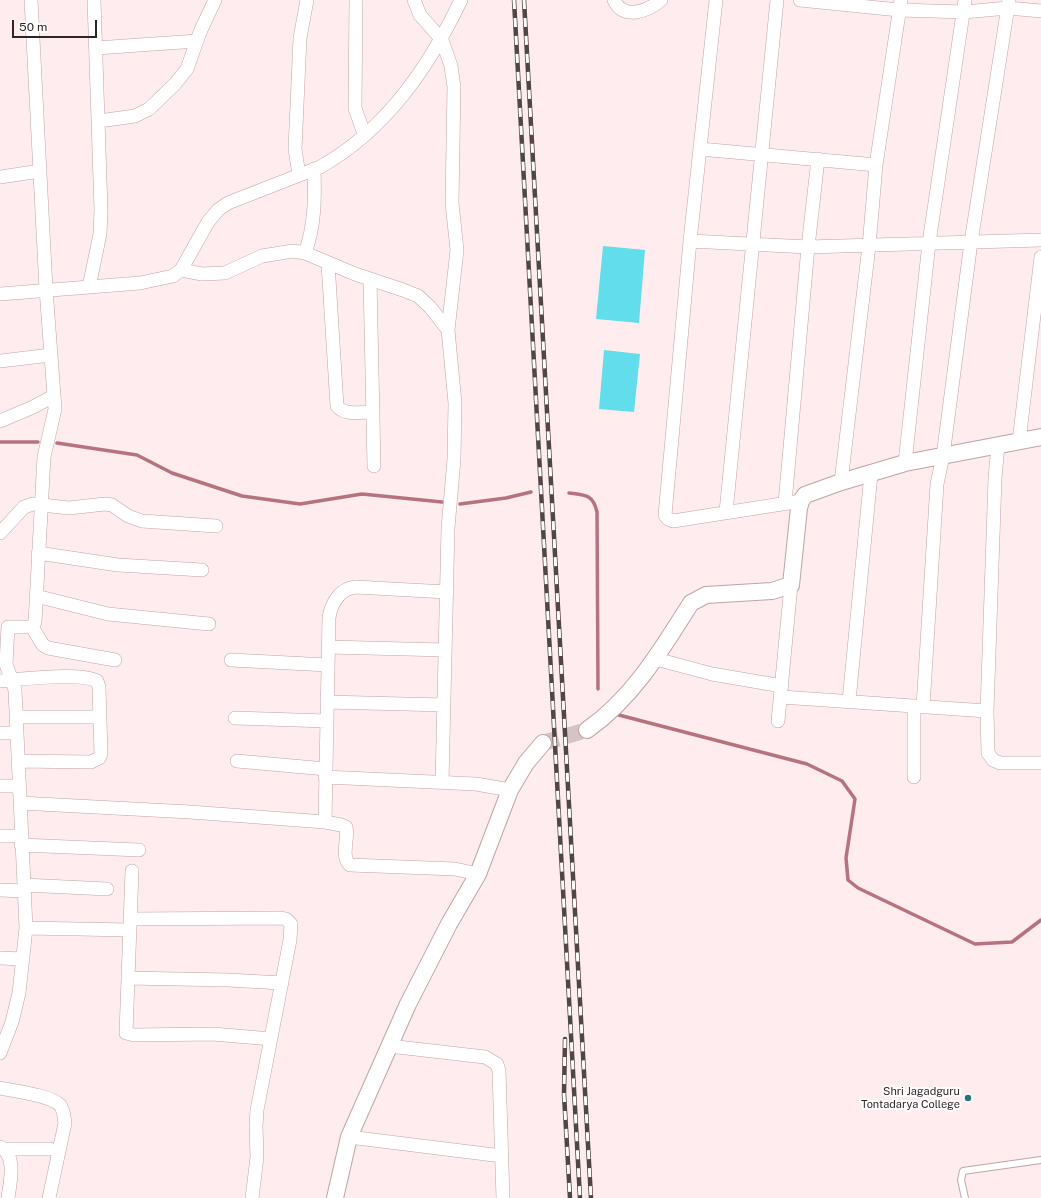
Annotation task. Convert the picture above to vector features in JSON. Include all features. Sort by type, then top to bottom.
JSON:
[{"type":"street","points":[[32,0],[46,289],[54,396],[53,421],[44,457],[40,505],[35,622],[32,627]]},
{"type":"street","points":[[89,287],[100,234],[99,121],[94,0]]},
{"type":"street","points":[[99,121],[135,116],[149,110],[175,84],[187,69],[197,41],[215,0]]},
{"type":"street","points":[[299,175],[295,149],[300,38],[307,0]]},
{"type":"street","points":[[356,0],[355,108],[364,134]]},
{"type":"street","points":[[414,0],[420,15],[442,40],[452,66],[454,87],[452,203],[457,250],[448,330],[455,403],[454,452],[448,528],[442,782]]},
{"type":"street","points":[[0,294],[46,289],[89,287],[163,279],[173,276],[181,270],[208,222],[218,210],[228,203],[314,169],[334,159],[392,108],[410,87],[442,40],[461,0]]},
{"type":"street","points":[[614,0],[622,9],[633,13],[645,11],[661,0]]},
{"type":"street","points":[[716,0],[690,241],[665,516],[673,521],[793,502],[805,495],[841,482],[905,463],[1041,437]]},
{"type":"street","points":[[726,512],[777,0]]},
{"type":"street","points":[[800,0],[900,5],[964,6],[1008,4],[1041,11]]},
{"type":"street","points":[[914,777],[918,706],[937,484],[943,456],[970,242],[1008,4]]},
{"type":"street","points":[[841,482],[869,246],[876,165],[900,5]]},
{"type":"street","points":[[905,463],[929,243],[964,6]]},
{"type":"street","points":[[96,48],[197,41]]},
{"type":"street","points":[[700,148],[876,165]]},
{"type":"street","points":[[778,721],[791,585],[793,502],[808,247],[818,159]]},
{"type":"street","points":[[305,252],[311,234],[315,202],[314,169]]},
{"type":"street","points":[[0,177],[40,170]]},
{"type":"street","points":[[690,241],[808,247],[1041,240]]},
{"type":"street","points":[[181,270],[202,274],[225,273],[262,256],[293,251],[305,252],[370,280],[418,296],[430,307],[448,330]]},
{"type":"street","points":[[1019,441],[1041,257]]},
{"type":"street","points":[[328,263],[337,406],[341,411],[346,413],[373,412]]},
{"type":"street","points":[[370,280],[374,466]]},
{"type":"street","points":[[0,361],[51,355]]},
{"type":"street","points":[[0,421],[31,408],[54,396]]},
{"type":"street","points":[[998,445],[995,478],[987,711],[988,753],[993,760],[1000,763],[1041,763]]},
{"type":"street","points":[[849,702],[871,474]]},
{"type":"street","points":[[0,533],[28,504],[69,508],[105,504],[112,505],[128,516],[142,521],[216,526]]},
{"type":"street","points":[[38,553],[118,565],[202,570]]},
{"type":"street","points":[[587,730],[619,703],[656,659],[691,603],[697,598],[706,595],[772,591],[791,585]]},
{"type":"street","points":[[325,822],[330,611],[338,597],[348,588],[447,592]]},
{"type":"street","points":[[36,596],[108,614],[209,624]]},
{"type":"street","points":[[0,1053],[12,1022],[19,993],[26,928],[16,717],[14,690],[6,680],[4,627],[32,627]]},
{"type":"street","points":[[32,627],[43,645],[48,648],[115,660]]},
{"type":"street","points":[[329,647],[445,650]]},
{"type":"street","points":[[656,659],[782,691],[849,702],[987,711]]},
{"type":"street","points":[[231,660],[328,666]]},
{"type":"street","points":[[6,680],[39,676],[93,679],[98,681],[99,687],[101,754],[96,761],[18,761]]},
{"type":"street","points":[[327,702],[444,705]]},
{"type":"street","points":[[16,717],[100,717]]},
{"type":"street","points":[[235,718],[327,720]]},
{"type":"street","points":[[0,733],[17,733]]},
{"type":"street","points":[[335,1198],[349,1137],[408,1004],[478,874],[510,790],[526,763],[543,743]]},
{"type":"street","points":[[237,761],[326,773],[476,784],[510,790]]},
{"type":"street","points":[[0,786],[19,786]]},
{"type":"street","points":[[20,803],[190,812],[341,824],[346,827],[345,857],[346,861],[350,865],[455,869],[478,874]]},
{"type":"street","points":[[0,836],[21,840],[139,850]]},
{"type":"street","points":[[132,871],[126,1033],[129,1035],[213,1034],[271,1039]]},
{"type":"street","points":[[0,890],[24,888],[107,889]]},
{"type":"street","points":[[26,928],[286,919],[292,929],[257,1110],[257,1164],[252,1198]]},
{"type":"street","points":[[0,958],[23,959]]},
{"type":"street","points":[[128,978],[228,980],[282,983]]},
{"type":"street","points":[[389,1046],[485,1057],[497,1064],[499,1071],[503,1198]]},
{"type":"street","points":[[0,1088],[51,1100],[60,1106],[64,1115],[65,1123],[49,1198]]},
{"type":"street","points":[[349,1137],[502,1156]]},
{"type":"street","points":[[2,1148],[50,1149]]},
{"type":"street","points":[[2,1148],[10,1158],[11,1167],[8,1198]]},
{"type":"lane","points":[[965,1198],[961,1180],[963,1171],[1041,1160]]},
{"type":"building","points":[[603,246],[645,250],[639,323],[596,319]]},
{"type":"building","points":[[604,350],[640,354],[634,412],[599,409]]},
{"type":"waterway","points":[[0,442],[38,442]]},
{"type":"waterway","points":[[57,443],[137,455],[172,473],[242,496],[300,504],[362,494],[442,502]]},
{"type":"waterway","points":[[460,504],[506,498],[531,492]]},
{"type":"waterway","points":[[569,493],[588,496],[593,502],[597,512],[598,689]]},
{"type":"waterway","points":[[615,714],[807,764],[842,781],[855,799],[846,858],[848,880],[858,888],[975,944],[1012,942],[1041,920]]},
{"type":"tunnel","points":[[543,743],[587,730]]},
{"type":"railway","points":[[514,0],[580,1198]]},
{"type":"railway","points":[[524,0],[591,1198]]},
{"type":"railway","points":[[565,1039],[564,1094],[570,1198]]},
{"type":"place","name":"Shri Jagadguru Tontadarya College","points":[[968,1098]]}]
